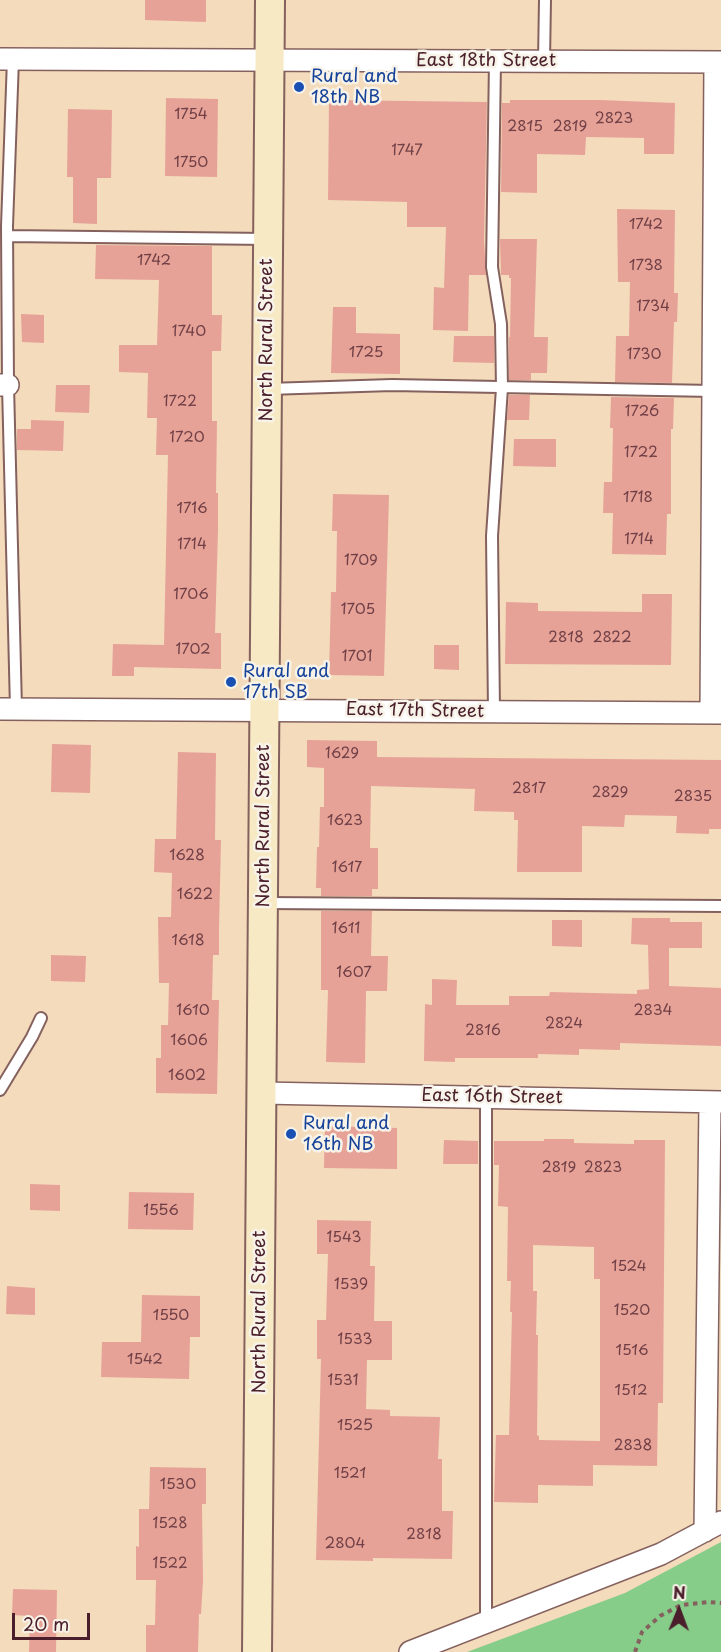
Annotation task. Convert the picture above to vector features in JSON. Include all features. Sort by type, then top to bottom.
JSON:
[{"type":"main road","name":"North Rural Street","points":[[258,1652],[270,0]]},
{"type":"street","name":"East 18th Street","points":[[6,59],[718,62]]},
{"type":"street","points":[[716,713],[717,491],[713,391],[717,252],[718,62]]},
{"type":"street","name":"East 17th Street","points":[[8,709],[716,713]]},
{"type":"street","name":"East 16th Street","points":[[262,1093],[716,1102]]},
{"type":"street","points":[[410,1652],[661,1554],[713,1527],[716,1102]]},
{"type":"lane","points":[[544,62],[545,0]]},
{"type":"lane","points":[[6,59],[4,385],[13,552],[8,709]]},
{"type":"lane","points":[[494,711],[492,536],[502,388],[501,324],[492,267],[495,61]]},
{"type":"lane","points":[[5,229],[268,239]]},
{"type":"lane","points":[[267,389],[392,385],[713,391]]},
{"type":"lane","points":[[0,552],[13,552]]},
{"type":"lane","points":[[264,903],[721,906]]},
{"type":"lane","points":[[0,1090],[41,1018]]},
{"type":"lane","points":[[486,1097],[486,1622]]},
{"type":"path","points":[[635,1652],[642,1632],[660,1616],[681,1605],[721,1603]]},
{"type":"green space","points":[[721,1542],[721,1652],[467,1652],[625,1593]]},
{"type":"building","points":[[145,0],[206,0],[206,22],[145,20]]},
{"type":"building","points":[[166,98],[218,99],[217,177],[165,176]]},
{"type":"building","points":[[329,100],[487,102],[484,240],[486,275],[469,275],[468,331],[433,330],[434,287],[444,288],[446,227],[407,227],[407,202],[328,200]]},
{"type":"building","points":[[510,100],[675,103],[674,154],[644,154],[644,138],[586,137],[585,155],[537,154],[537,193],[501,192],[502,103],[510,103]]},
{"type":"building","points":[[68,109],[112,110],[111,178],[97,178],[97,224],[73,223],[73,177],[67,177]]},
{"type":"building","points":[[617,209],[675,210],[674,293],[678,293],[677,322],[674,322],[672,383],[615,382],[616,336],[629,336],[630,282],[618,282]]},
{"type":"building","points":[[500,239],[537,239],[534,337],[548,337],[547,373],[531,373],[531,380],[509,380],[511,278],[509,275],[501,275]]},
{"type":"building","points":[[96,245],[212,246],[212,315],[222,315],[221,351],[212,351],[212,421],[217,421],[216,493],[218,493],[215,633],[221,633],[221,669],[134,667],[134,676],[112,676],[113,644],[164,645],[168,455],[156,455],[157,418],[147,418],[148,373],[119,372],[119,345],[157,345],[159,280],[95,279]]},
{"type":"building","points":[[333,307],[356,307],[356,333],[400,334],[400,374],[331,373]]},
{"type":"building","points":[[21,314],[44,315],[44,343],[22,342]]},
{"type":"building","points":[[454,336],[494,336],[494,363],[453,362]]},
{"type":"building","points":[[56,385],[90,385],[89,413],[55,412]]},
{"type":"building","points":[[509,395],[530,395],[529,420],[507,420]]},
{"type":"building","points":[[611,397],[674,398],[673,429],[671,429],[671,514],[667,514],[666,555],[612,554],[613,513],[603,513],[604,482],[612,482]]},
{"type":"building","points":[[31,420],[64,421],[63,451],[17,450],[17,429],[31,429]]},
{"type":"building","points":[[514,439],[556,439],[556,467],[513,466]]},
{"type":"building","points":[[333,494],[389,495],[384,676],[329,675],[331,592],[336,592],[337,531],[332,531]]},
{"type":"building","points":[[642,594],[672,594],[671,665],[505,664],[506,602],[538,603],[538,611],[642,612]]},
{"type":"building","points":[[434,645],[459,645],[459,670],[434,669]]},
{"type":"building","points":[[307,740],[377,741],[377,757],[721,760],[721,829],[709,829],[709,834],[676,833],[677,816],[625,815],[624,827],[582,826],[582,872],[517,872],[518,820],[514,820],[514,812],[474,811],[475,789],[371,786],[370,848],[378,848],[378,889],[372,889],[372,896],[321,896],[321,888],[316,888],[320,807],[324,807],[324,768],[307,767]]},
{"type":"building","points":[[52,744],[91,745],[90,793],[51,792]]},
{"type":"building","points":[[178,752],[216,753],[215,840],[221,840],[219,955],[213,955],[212,1000],[219,1000],[217,1094],[156,1093],[156,1058],[161,1058],[161,1025],[168,1025],[169,983],[159,983],[158,917],[171,917],[172,873],[154,872],[155,839],[176,839]]},
{"type":"building","points":[[321,911],[372,911],[371,956],[388,956],[387,991],[366,991],[365,1063],[326,1062],[328,990],[321,990]]},
{"type":"building","points":[[632,918],[670,918],[670,922],[702,922],[702,948],[669,948],[669,986],[721,988],[721,1046],[620,1043],[620,1050],[579,1049],[579,1055],[538,1054],[538,1058],[455,1058],[455,1062],[424,1061],[425,1004],[432,1005],[432,979],[457,980],[456,1005],[509,1005],[509,996],[549,996],[550,992],[637,994],[637,990],[649,989],[648,945],[631,944]]},
{"type":"building","points":[[552,920],[582,920],[582,947],[552,946]]},
{"type":"building","points":[[51,955],[86,956],[85,982],[51,981]]},
{"type":"building","points":[[325,1126],[397,1128],[397,1169],[324,1168]]},
{"type":"building","points":[[544,1139],[574,1139],[574,1143],[634,1144],[634,1140],[665,1140],[663,1403],[658,1403],[657,1466],[593,1465],[593,1486],[538,1485],[538,1503],[494,1502],[496,1435],[509,1435],[512,1312],[510,1312],[511,1281],[507,1281],[508,1207],[498,1206],[499,1165],[494,1165],[494,1141],[544,1141]],"holes":[[[533,1245],[594,1247],[594,1279],[600,1279],[600,1441],[539,1440],[537,1435],[537,1291],[533,1291]]]},
{"type":"building","points":[[444,1140],[478,1141],[478,1164],[443,1164]]},
{"type":"building","points":[[30,1184],[60,1185],[60,1211],[30,1210]]},
{"type":"building","points":[[129,1192],[194,1193],[193,1230],[128,1229]]},
{"type":"building","points":[[317,1220],[371,1221],[370,1266],[375,1266],[374,1321],[392,1321],[392,1360],[367,1360],[366,1409],[390,1410],[390,1416],[440,1417],[438,1459],[442,1459],[442,1511],[453,1511],[452,1559],[316,1560],[321,1359],[317,1359],[317,1320],[326,1320],[328,1254],[317,1254]]},
{"type":"building","points":[[7,1286],[35,1288],[35,1315],[6,1314]]},
{"type":"building","points":[[142,1295],[200,1296],[200,1337],[190,1337],[189,1379],[101,1377],[102,1342],[141,1342]]},
{"type":"building","points":[[150,1467],[206,1468],[206,1504],[202,1504],[203,1581],[198,1652],[146,1652],[146,1625],[155,1625],[156,1580],[136,1580],[136,1546],[139,1547],[139,1509],[149,1509]]},
{"type":"building","points":[[13,1589],[57,1590],[56,1652],[29,1652],[30,1616],[12,1615]]},
{"type":"place","name":"Rural and 18th NB","points":[[299,87]]},
{"type":"place","name":"Rural and 17th SB","points":[[231,682]]},
{"type":"place","name":"Rural and 16th NB","points":[[291,1134]]}]
